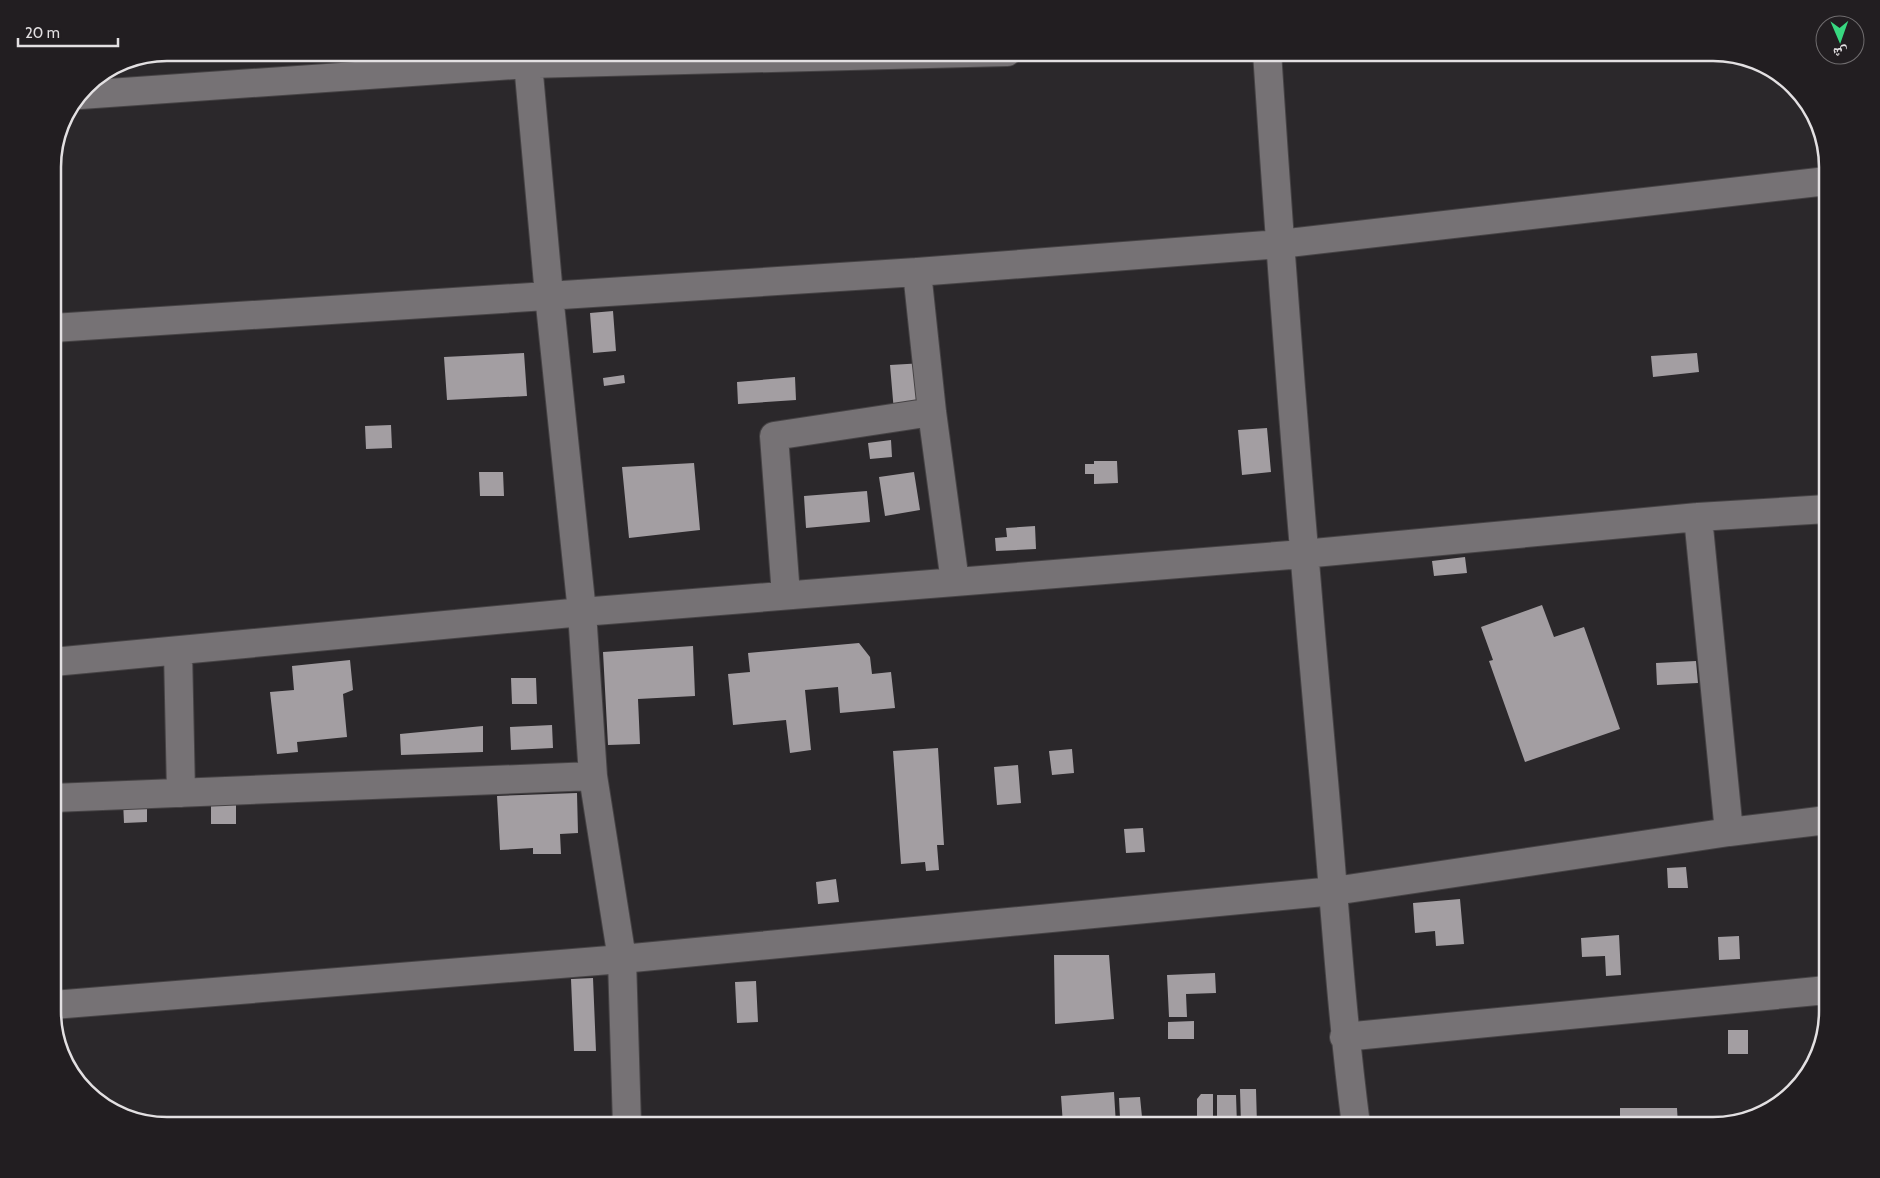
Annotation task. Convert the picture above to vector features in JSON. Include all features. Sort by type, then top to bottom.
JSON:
[{"type":"street","points":[[90,94],[491,61]]},
{"type":"street","points":[[527,61],[548,295],[582,612],[593,776],[622,959],[627,1117]]},
{"type":"street","points":[[1268,61],[1304,554],[1334,891],[1344,1037],[1355,1117]]},
{"type":"street","points":[[61,327],[917,272],[1280,244],[1819,182]]},
{"type":"street","points":[[917,272],[932,412],[955,582]]},
{"type":"street","points":[[786,595],[774,436],[932,412]]},
{"type":"street","points":[[61,661],[178,652],[582,612],[1304,554],[1698,517],[1819,509]]},
{"type":"street","points":[[1698,517],[1728,832]]},
{"type":"street","points":[[178,652],[181,793]]},
{"type":"street","points":[[61,798],[593,776]]},
{"type":"street","points":[[61,1003],[622,959],[1334,891],[1728,832],[1819,821]]},
{"type":"street","points":[[1344,1037],[1819,991]]},
{"type":"building","points":[[613,311],[616,351],[593,353],[590,313]]},
{"type":"building","points":[[524,353],[527,396],[447,400],[444,357]]},
{"type":"building","points":[[1697,353],[1699,372],[1653,377],[1651,356]]},
{"type":"building","points":[[924,363],[928,409],[894,412],[890,365]]},
{"type":"building","points":[[624,375],[625,383],[604,386],[603,378]]},
{"type":"building","points":[[795,377],[796,400],[738,404],[737,382]]},
{"type":"building","points":[[391,425],[392,448],[366,449],[365,426]]},
{"type":"building","points":[[1267,428],[1271,472],[1242,475],[1238,430]]},
{"type":"building","points":[[891,440],[892,457],[870,459],[868,443]]},
{"type":"building","points":[[1094,461],[1117,461],[1118,483],[1094,484],[1094,474],[1085,474],[1085,464],[1094,464]]},
{"type":"building","points":[[694,463],[700,530],[629,538],[622,467]]},
{"type":"building","points":[[479,472],[503,472],[504,496],[480,496]]},
{"type":"building","points":[[914,472],[920,510],[885,516],[879,477]]},
{"type":"building","points":[[867,491],[870,522],[806,528],[804,496]]},
{"type":"building","points":[[1035,526],[1036,549],[996,551],[995,538],[1007,537],[1006,528]]},
{"type":"building","points":[[1465,557],[1467,573],[1434,576],[1432,561]]},
{"type":"building","points":[[1542,605],[1554,637],[1584,627],[1620,729],[1525,762],[1489,661],[1493,660],[1481,627]]},
{"type":"building","points":[[859,643],[870,657],[872,674],[891,672],[895,708],[840,713],[838,687],[805,690],[811,750],[790,753],[786,720],[733,725],[728,674],[750,672],[748,653]]},
{"type":"building","points":[[693,646],[695,696],[638,699],[640,744],[608,745],[603,652]]},
{"type":"building","points":[[350,660],[353,690],[343,694],[347,737],[297,742],[298,752],[277,754],[270,692],[294,690],[292,666]]},
{"type":"building","points":[[1696,661],[1698,683],[1657,685],[1656,663]]},
{"type":"building","points":[[511,678],[536,678],[537,704],[512,704]]},
{"type":"building","points":[[552,725],[553,748],[511,750],[510,727]]},
{"type":"building","points":[[483,726],[483,752],[401,755],[400,734]]},
{"type":"building","points":[[938,748],[944,845],[937,845],[939,870],[926,871],[925,862],[901,864],[893,751]]},
{"type":"building","points":[[1072,749],[1074,773],[1052,775],[1049,751]]},
{"type":"building","points":[[1018,765],[1021,803],[997,805],[994,767]]},
{"type":"building","points":[[577,793],[578,833],[560,834],[561,854],[533,854],[533,848],[500,850],[497,796]]},
{"type":"building","points":[[211,800],[236,800],[236,824],[211,824]]},
{"type":"building","points":[[123,801],[147,801],[147,822],[124,823]]},
{"type":"building","points":[[1143,828],[1145,852],[1126,853],[1124,829]]},
{"type":"building","points":[[1686,867],[1688,888],[1668,888],[1667,868]]},
{"type":"building","points":[[836,879],[839,902],[818,904],[816,882]]},
{"type":"building","points":[[1460,899],[1464,944],[1436,946],[1435,931],[1415,933],[1413,903]]},
{"type":"building","points":[[1619,935],[1621,975],[1606,976],[1605,956],[1582,957],[1581,938]]},
{"type":"building","points":[[1739,936],[1740,959],[1719,960],[1718,937]]},
{"type":"building","points":[[1054,955],[1109,955],[1114,1019],[1055,1024]]},
{"type":"building","points":[[1215,973],[1216,993],[1186,994],[1187,1017],[1169,1017],[1167,975]]},
{"type":"building","points":[[593,978],[596,1051],[574,1051],[571,979]]},
{"type":"building","points":[[756,981],[758,1022],[737,1023],[735,982]]},
{"type":"building","points":[[1194,1021],[1194,1039],[1168,1039],[1168,1022]]},
{"type":"building","points":[[1728,1030],[1748,1030],[1748,1054],[1728,1054]]},
{"type":"building","points":[[1240,1089],[1256,1089],[1257,1117],[1241,1117]]},
{"type":"building","points":[[1114,1092],[1116,1117],[1062,1117],[1061,1096]]},
{"type":"building","points":[[1201,1094],[1213,1094],[1213,1117],[1197,1117],[1197,1099]]},
{"type":"building","points":[[1217,1095],[1236,1095],[1237,1117],[1217,1117]]},
{"type":"building","points":[[1140,1097],[1142,1117],[1120,1117],[1119,1098]]},
{"type":"building","points":[[1620,1108],[1677,1108],[1678,1117],[1620,1117]]}]
